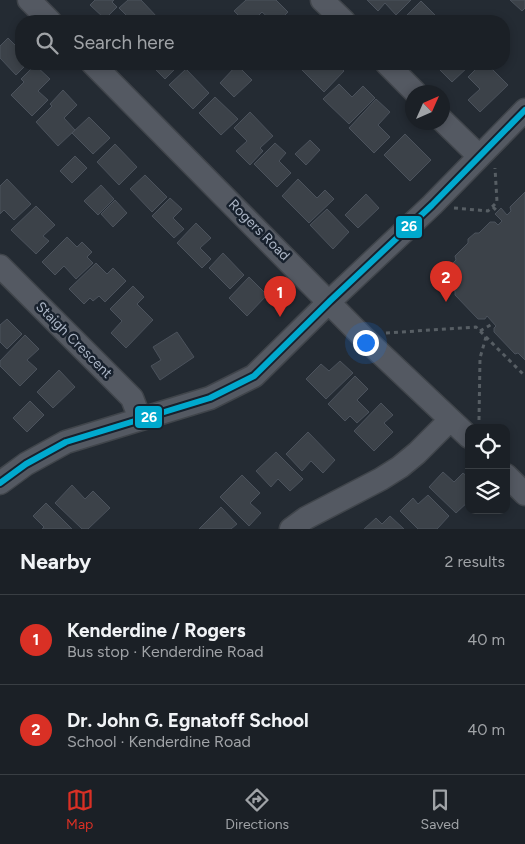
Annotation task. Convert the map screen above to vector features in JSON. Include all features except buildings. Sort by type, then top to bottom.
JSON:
[{"type":"street","points":[[29,0],[44,15]]},
{"type":"street","points":[[322,0],[338,15]]},
{"type":"street","name":"Rogers Road","points":[[99,70],[363,336],[450,420],[465,426]]},
{"type":"street","points":[[393,70],[408,85]]},
{"type":"street","points":[[0,483],[26,464],[66,442],[210,398],[254,376],[432,205],[487,161],[525,110]]},
{"type":"street","points":[[450,127],[487,161]]},
{"type":"street","name":"Staigh Crescent","points":[[0,266],[132,398],[140,420]]},
{"type":"street","points":[[291,529],[306,518],[381,480],[400,467],[450,420]]},
{"type":"street","points":[[510,479],[525,494]]},
{"type":"path","points":[[453,208],[488,211],[497,202],[487,161]]},
{"type":"path","points":[[493,207],[498,212]]},
{"type":"path","points":[[480,331],[494,323]]},
{"type":"path","points":[[384,333],[476,327],[525,376]]},
{"type":"path","points":[[474,424],[480,358],[486,337]]},
{"type":"transit line","name":"26","points":[[0,483],[26,464],[66,442],[210,398],[254,376],[432,205],[525,110]]},
{"type":"place","name":"Dr. John G. Egnatoff School","points":[[446,302]]},
{"type":"place","name":"Kenderdine / Rogers","points":[[280,317]]}]
